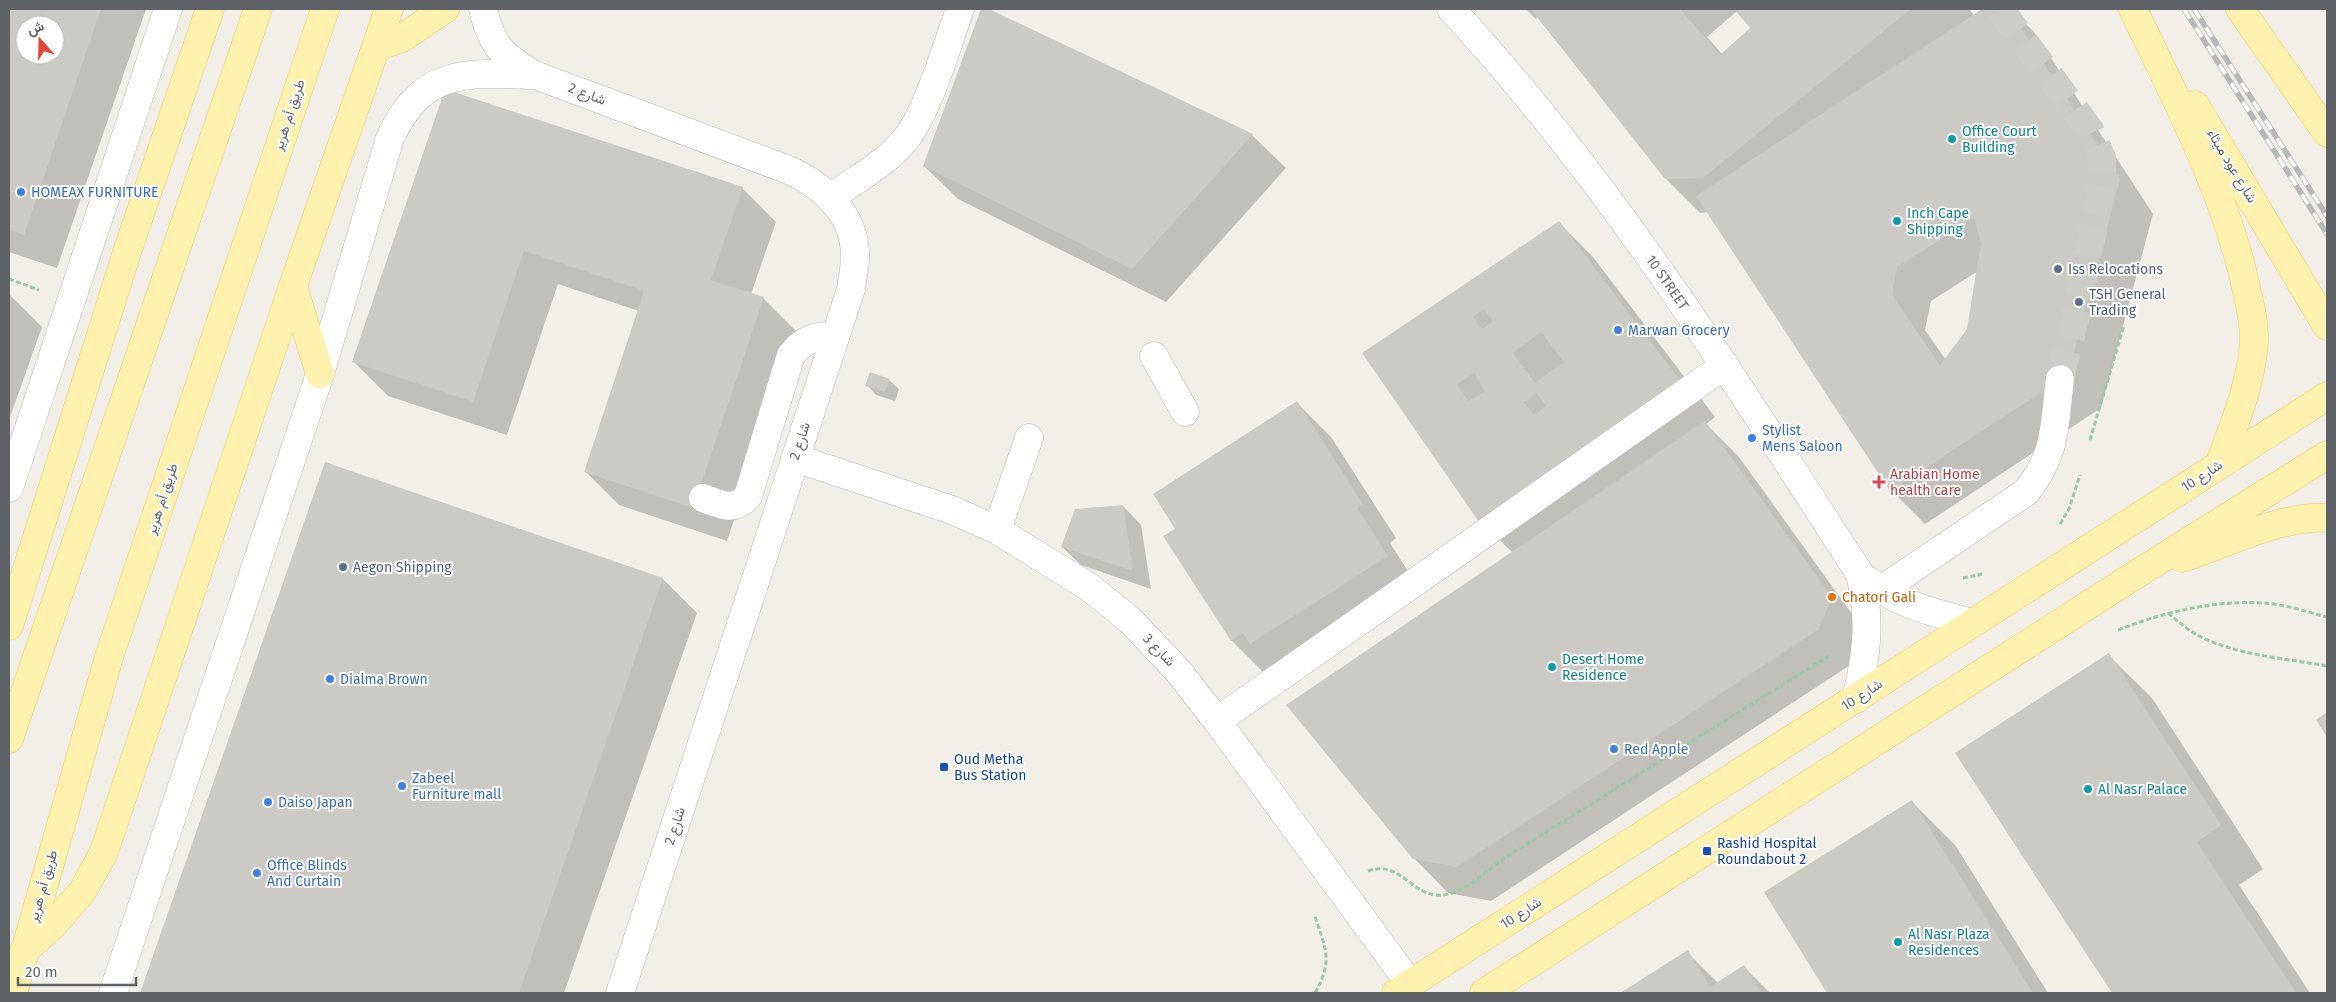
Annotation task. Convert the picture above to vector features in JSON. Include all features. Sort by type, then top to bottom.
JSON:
[{"type":"main road","points":[[9,626],[128,249],[210,9]]},
{"type":"main road","points":[[9,739],[258,9]]},
{"type":"main road","name":"طريق أم هرير","points":[[13,993],[110,657],[324,9]]},
{"type":"main road","points":[[24,951],[52,926],[82,892],[104,852],[293,286],[388,9]]},
{"type":"main road","points":[[376,47],[402,38],[445,9]]},
{"type":"main road","points":[[2134,9],[2215,186],[2237,250],[2250,306],[2254,340],[2250,371],[2239,411],[2219,465]]},
{"type":"main road","name":"شارع عود ميثاء","points":[[2134,9],[2223,150],[2327,326]]},
{"type":"main road","points":[[2240,9],[2327,133]]},
{"type":"main road","points":[[293,286],[320,374]]},
{"type":"main road","name":"شارع 10","points":[[1403,989],[2327,396]]},
{"type":"main road","points":[[1484,993],[2132,577],[2327,455]]},
{"type":"main road","points":[[2132,577],[2267,528],[2308,517],[2327,518]]},
{"type":"street","points":[[9,488],[168,9]]},
{"type":"street","points":[[483,9],[489,33],[508,59],[535,75]]},
{"type":"street","points":[[832,198],[885,160],[905,140],[920,116],[960,9]]},
{"type":"street","name":"10 STREET","points":[[1451,9],[1577,157],[1678,294],[1860,574]]},
{"type":"street","points":[[112,993],[320,374],[390,138],[400,115],[417,96],[438,82],[463,75],[492,73],[535,75]]},
{"type":"street","name":"شارع 2","points":[[535,75],[812,180],[832,198],[849,225],[856,257],[851,289],[620,993]]},
{"type":"street","points":[[703,498],[727,507],[733,507],[744,501],[748,496],[791,355],[807,339],[820,336],[835,337]]},
{"type":"street","points":[[1154,356],[1185,412]]},
{"type":"street","points":[[1218,721],[1725,365]]},
{"type":"street","points":[[1881,590],[2026,492],[2041,473],[2051,451],[2060,380]]},
{"type":"street","points":[[997,530],[1029,438]]},
{"type":"street","name":"شارع 3","points":[[794,458],[952,510],[997,530],[1044,557],[1089,587],[1130,620],[1179,672],[1218,721],[1338,888],[1403,989]]},
{"type":"street","points":[[1860,574],[1881,590],[1909,604],[1973,623]]},
{"type":"street","points":[[1856,699],[1864,666],[1868,632],[1866,598],[1860,574]]},
{"type":"path","points":[[2088,445],[2124,325]]},
{"type":"path","points":[[2056,531],[2069,509],[2080,472]]},
{"type":"path","points":[[1959,578],[1988,572]]},
{"type":"path","points":[[2110,633],[2168,613],[2210,604],[2265,603],[2327,617]]},
{"type":"path","points":[[2168,613],[2188,630],[2210,641],[2238,650],[2327,666]]},
{"type":"path","points":[[1315,993],[1323,978],[1327,962],[1323,935],[1315,914],[1317,904],[1338,888],[1365,872],[1385,868],[1401,874],[1410,885],[1421,892],[1434,895],[1450,894],[1464,888],[1506,857],[1868,632]]},
{"type":"building","points":[[9,9],[101,9],[24,235],[9,230]]},
{"type":"building","points":[[981,9],[989,9],[1253,134],[1132,269],[923,166]]},
{"type":"building","points":[[1531,9],[1680,9],[1720,55],[1750,28],[1734,9],[1911,9],[1703,178],[1665,179]]},
{"type":"building","points":[[1982,9],[2008,9],[2120,179],[2068,375],[1890,491],[1696,196]],"holes":[[[1974,218],[1981,243],[1967,329],[1940,365],[1892,295],[1897,267]]]},
{"type":"building","points":[[445,89],[743,187],[711,280],[764,297],[693,508],[584,472],[644,291],[524,251],[473,402],[352,362]]},
{"type":"building","points":[[1559,221],[1682,383],[1479,522],[1362,353]],"holes":[[[1484,309],[1493,321],[1482,329],[1473,317]],[[1541,332],[1564,362],[1535,383],[1513,353]],[[1474,373],[1485,391],[1468,401],[1457,384]],[[1536,393],[1546,406],[1534,415],[1524,402]]]},
{"type":"building","points":[[870,372],[890,379],[885,392],[865,386]]},
{"type":"building","points":[[1297,401],[1363,504],[1357,508],[1388,556],[1250,644],[1243,633],[1231,641],[1163,536],[1175,529],[1153,494]]},
{"type":"building","name":"Desert Home Residence","points":[[1705,421],[1832,597],[1819,629],[1457,867],[1413,859],[1286,705]]},
{"type":"building","name":"Zabeel Furniture mall","points":[[325,462],[663,578],[519,993],[140,993]]},
{"type":"building","points":[[1123,505],[1133,571],[1061,547],[1075,509]]},
{"type":"building","name":"Al Nasr Palace","points":[[2109,653],[2221,825],[2197,842],[2296,993],[2112,993],[1955,753]]},
{"type":"building","points":[[2327,712],[2327,737],[2316,720]]},
{"type":"building","name":"Al Nasr Plaza Residences","points":[[1912,800],[2033,993],[1827,993],[1764,892]]},
{"type":"building","points":[[1688,950],[1710,987],[1744,965],[1762,993],[1620,993]]},
{"type":"tunnel","points":[[2000,9],[2090,130],[2102,158],[2102,184],[2075,319],[2060,379]]},
{"type":"railway","points":[[2184,9],[2327,234]]},
{"type":"railway","points":[[2194,9],[2327,216]]},
{"type":"place","name":"Office Court Building","points":[[1952,139]]},
{"type":"place","name":"HOMEAX FURNITURE","points":[[21,192]]},
{"type":"place","name":"Inch Cape Shipping","points":[[1897,221]]},
{"type":"place","name":"Iss Relocations","points":[[2058,269]]},
{"type":"place","name":"TSH General Trading","points":[[2079,302]]},
{"type":"place","name":"Marwan Grocery","points":[[1618,330]]},
{"type":"place","name":"Stylist Mens Saloon","points":[[1752,438]]},
{"type":"place","name":"Arabian Home health care","points":[[1879,482]]},
{"type":"place","name":"Aegon Shipping","points":[[343,567]]},
{"type":"place","name":"Chatori Gali","points":[[1832,597]]},
{"type":"place","name":"Desert Home Residence","points":[[1552,667]]},
{"type":"place","name":"Dialma Brown","points":[[330,679]]},
{"type":"place","name":"Red Apple","points":[[1614,749]]},
{"type":"place","name":"Oud Metha Bus Station","points":[[944,767]]},
{"type":"place","name":"Zabeel Furniture mall","points":[[402,786]]},
{"type":"place","name":"Al Nasr Palace","points":[[2088,789]]},
{"type":"place","name":"Daiso Japan","points":[[268,802]]},
{"type":"place","name":"Rashid Hospital Roundabout 2","points":[[1707,851]]},
{"type":"place","name":"Office Blinds And Curtain","points":[[257,873]]},
{"type":"place","name":"Al Nasr Plaza Residences","points":[[1898,942]]}]
